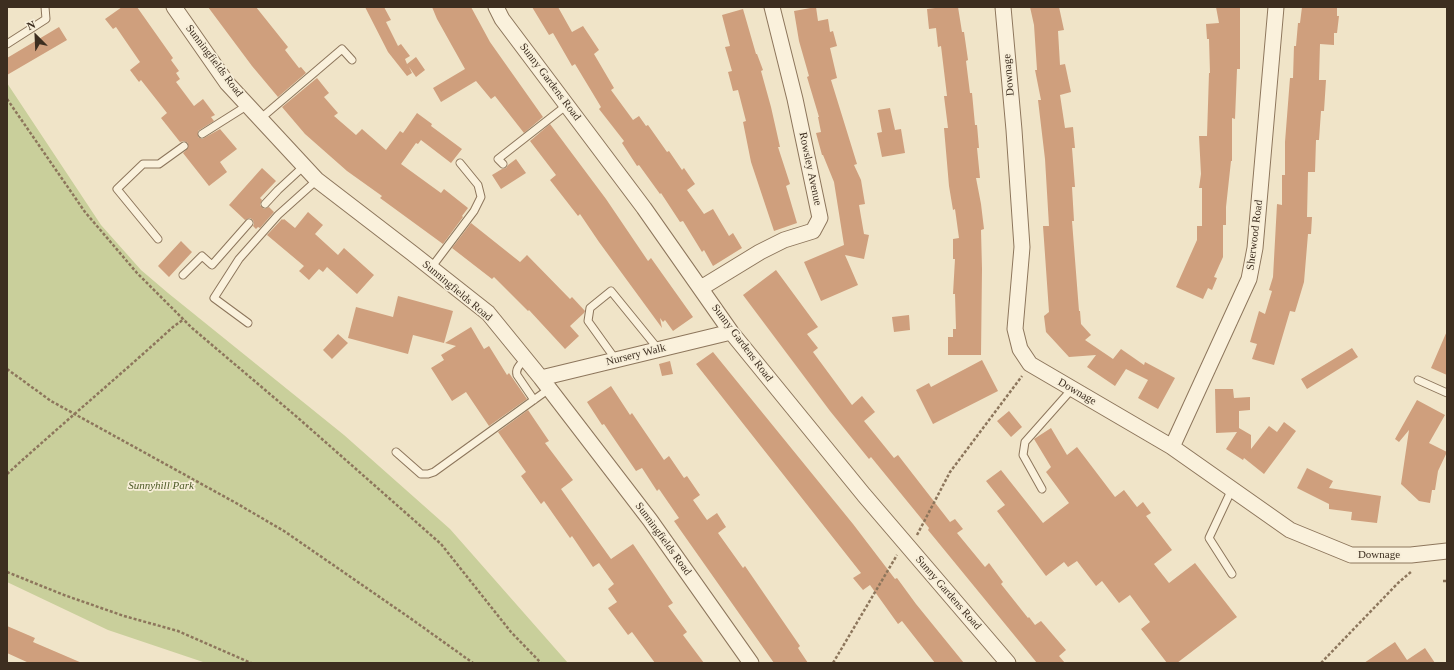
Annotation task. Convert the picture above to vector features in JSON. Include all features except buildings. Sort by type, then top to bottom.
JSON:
[{"type":"street","name":"Sunningfields Road","points":[[174,7],[227,83],[317,180],[488,314],[545,384],[650,520],[751,663]]},
{"type":"street","name":"Sunny Gardens Road","points":[[496,7],[502,19],[644,208],[731,332],[864,495],[1008,663]]},
{"type":"street","name":"Rowsley Avenue","points":[[701,288],[760,252],[784,240],[814,231],[820,218],[797,107],[772,7]]},
{"type":"street","name":"Downage","points":[[1004,7],[1015,137],[1022,247],[1015,329],[1020,349],[1030,364],[1172,447],[1290,530],[1352,555],[1411,555],[1447,551]]},
{"type":"street","name":"Sherwood Road","points":[[1172,447],[1249,279],[1255,248],[1276,7]]},
{"type":"street","name":"Nursery Walk","points":[[545,384],[616,360],[731,332]]},
{"type":"lane","points":[[7,44],[46,19],[45,7]]},
{"type":"lane","points":[[260,118],[342,49],[352,60]]},
{"type":"lane","points":[[202,134],[248,104]]},
{"type":"lane","points":[[503,164],[498,159],[567,105]]},
{"type":"lane","points":[[158,239],[117,189],[143,164],[159,164],[184,146]]},
{"type":"lane","points":[[431,268],[474,211],[481,197],[478,185],[460,163]]},
{"type":"lane","points":[[265,204],[304,166]]},
{"type":"lane","points":[[248,324],[214,298],[244,254],[278,215],[317,180]]},
{"type":"lane","points":[[183,275],[202,256],[212,265],[249,223]]},
{"type":"lane","points":[[616,360],[588,321],[590,308],[611,291],[659,350]]},
{"type":"lane","points":[[525,359],[517,369],[517,375],[534,400]]},
{"type":"lane","points":[[1418,380],[1447,393]]},
{"type":"lane","points":[[396,452],[421,474],[434,472],[534,400],[545,384]]},
{"type":"lane","points":[[1042,489],[1023,455],[1025,442],[1072,389]]},
{"type":"lane","points":[[1232,489],[1208,538],[1232,574]]},
{"type":"path","points":[[7,99],[84,212],[137,273],[192,328],[297,417],[441,544],[511,632],[541,663]]},
{"type":"path","points":[[7,474],[114,381],[173,327],[184,319]]},
{"type":"path","points":[[7,369],[51,401],[284,531],[473,663]]},
{"type":"path","points":[[833,663],[898,554],[914,540],[950,472],[1020,380]]},
{"type":"path","points":[[1321,663],[1398,583],[1411,571],[1418,571]]},
{"type":"path","points":[[7,572],[64,595],[124,616],[178,631],[251,663]]},
{"type":"green space","name":"Sunnyhill Park","points":[[7,83],[101,225],[141,270],[344,435],[450,529],[568,663],[206,663],[108,630],[7,582]]}]
